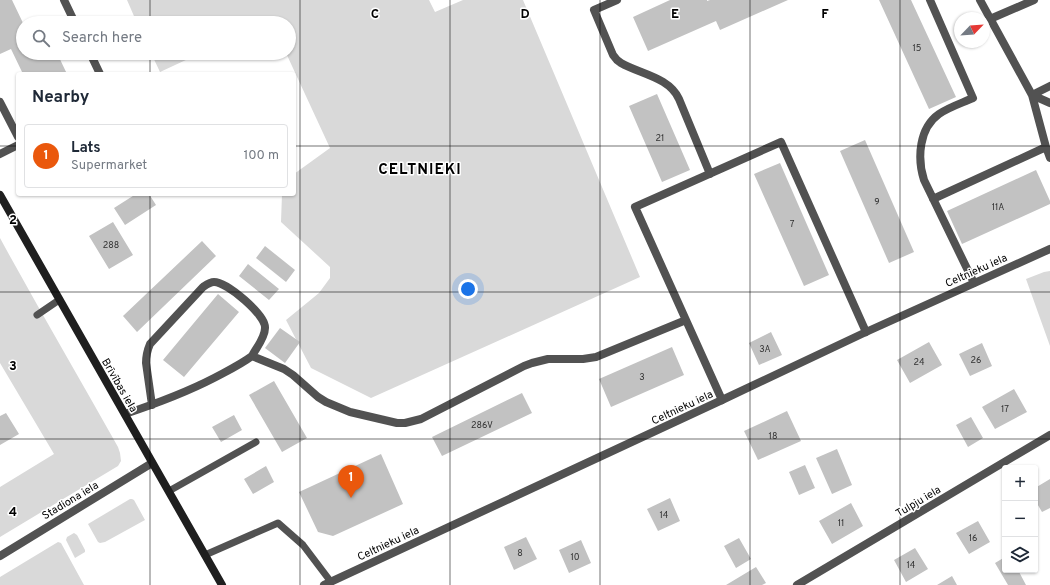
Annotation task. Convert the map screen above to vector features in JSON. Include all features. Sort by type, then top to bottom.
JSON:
[{"type":"main road","name":"Brīvības iela","points":[[0,195],[222,585]]},
{"type":"street","points":[[64,0],[72,16]]},
{"type":"street","points":[[617,0],[594,10],[613,55],[622,63],[656,78],[674,90],[710,174]]},
{"type":"street","points":[[930,0],[973,98],[940,113],[929,124],[925,130],[921,145],[920,166],[924,180],[974,283]]},
{"type":"street","points":[[980,0],[986,12]]},
{"type":"street","points":[[933,199],[1049,154],[1032,94],[990,19],[1034,0]]},
{"type":"street","points":[[93,60],[99,72]]},
{"type":"street","points":[[1032,94],[1050,86]]},
{"type":"street","points":[[1032,94],[1050,103]]},
{"type":"street","points":[[0,102],[16,133]]},
{"type":"street","points":[[722,400],[635,208],[781,142],[866,332]]},
{"type":"street","points":[[0,154],[16,146]]},
{"type":"street","name":"Celtnieku iela","points":[[327,583],[866,332],[1050,249]]},
{"type":"street","points":[[125,414],[152,405],[202,384],[242,363],[252,356],[264,335],[265,328],[265,323],[253,308],[233,291],[218,282],[209,283],[203,287],[150,344],[147,350],[146,363],[152,405]]},
{"type":"street","points":[[252,356],[264,360],[293,375],[326,402],[350,412],[397,423],[405,423],[421,419],[528,365],[548,359],[583,359],[596,357],[686,320]]},
{"type":"street","name":"Tulpju iela","points":[[797,585],[1050,435]]},
{"type":"street","name":"Stadiona iela","points":[[0,556],[152,462]]},
{"type":"lane","points":[[37,315],[59,300]]},
{"type":"lane","points":[[169,491],[256,442]]},
{"type":"lane","points":[[205,555],[278,523],[304,545],[327,583]]},
{"type":"shaded area","points":[[127,0],[429,0],[435,12],[463,0],[523,0],[640,277],[371,398],[311,368],[286,320],[319,293],[330,278],[330,267],[281,222],[282,196],[296,196],[296,173],[330,148],[289,60],[296,60],[296,16],[134,16]]},
{"type":"shaded area","points":[[154,60],[186,60],[160,72]]},
{"type":"shaded area","points":[[0,238],[118,447],[121,461],[118,466],[0,537],[0,487],[54,454],[0,363]]},
{"type":"shaded area","points":[[1050,271],[1050,346],[1026,279]]},
{"type":"shaded area","points":[[130,499],[134,500],[145,520],[105,542],[98,542],[88,524]]},
{"type":"shaded area","points":[[74,533],[77,535],[85,550],[85,552],[75,558],[66,540],[67,537]]},
{"type":"shaded area","points":[[58,542],[61,543],[84,585],[0,585],[0,577]]},
{"type":"building","points":[[0,0],[12,0],[20,16],[16,16],[16,59],[11,49],[0,54]]},
{"type":"building","points":[[670,0],[788,0],[720,30],[716,21],[648,51],[633,17]]},
{"type":"building","points":[[879,0],[911,0],[956,97],[929,109]]},
{"type":"building","points":[[16,60],[60,60],[66,72],[22,72]]},
{"type":"building","points":[[657,94],[690,170],[662,182],[629,106]]},
{"type":"building","points":[[865,140],[914,252],[889,263],[840,151]]},
{"type":"building","points":[[780,163],[829,275],[804,286],[754,174]]},
{"type":"building","points":[[1036,170],[1050,204],[962,244],[947,211]]},
{"type":"building","points":[[133,196],[150,196],[156,205],[125,225],[114,208]]},
{"type":"building","points":[[113,222],[133,255],[109,269],[89,236]]},
{"type":"building","points":[[202,241],[216,256],[137,332],[123,316]]},
{"type":"building","points":[[265,246],[295,270],[286,282],[256,258]]},
{"type":"building","points":[[248,264],[279,289],[269,300],[239,276]]},
{"type":"building","points":[[218,294],[239,312],[184,377],[163,360]]},
{"type":"building","points":[[280,328],[300,342],[285,363],[265,348]]},
{"type":"building","points":[[771,332],[782,355],[759,365],[749,343]]},
{"type":"building","points":[[929,342],[942,365],[910,383],[897,360]]},
{"type":"building","points":[[982,343],[992,366],[970,376],[959,354]]},
{"type":"building","points":[[672,347],[684,375],[611,407],[599,379]]},
{"type":"building","points":[[274,381],[307,438],[282,452],[249,395]]},
{"type":"building","points":[[1014,389],[1027,412],[995,429],[982,407]]},
{"type":"building","points":[[522,393],[532,413],[442,456],[432,437]]},
{"type":"building","points":[[787,411],[801,441],[758,460],[744,431]]},
{"type":"building","points":[[6,413],[19,434],[0,445],[0,416]]},
{"type":"building","points":[[234,415],[242,430],[221,442],[212,427]]},
{"type":"building","points":[[971,417],[983,438],[968,447],[956,425]]},
{"type":"building","points":[[837,449],[852,485],[832,494],[816,458]]},
{"type":"building","points":[[381,454],[403,504],[333,536],[318,532],[299,492]]},
{"type":"building","points":[[805,465],[815,488],[799,495],[789,472]]},
{"type":"building","points":[[266,466],[274,482],[253,494],[244,479]]},
{"type":"building","points":[[1050,479],[1050,508],[1042,512],[1038,505],[1038,486]]},
{"type":"building","points":[[670,498],[680,521],[658,531],[647,509]]},
{"type":"building","points":[[851,503],[863,526],[832,544],[819,521]]},
{"type":"building","points":[[978,521],[990,542],[969,554],[956,533]]},
{"type":"building","points":[[526,537],[537,559],[514,570],[504,547]]},
{"type":"building","points":[[739,538],[751,559],[736,568],[724,546]]},
{"type":"building","points":[[581,540],[591,563],[569,573],[559,550]]},
{"type":"building","points":[[915,548],[928,569],[906,582],[894,560]]},
{"type":"building","points":[[1002,559],[1002,573],[1020,573],[1026,585],[1008,585],[995,563]]},
{"type":"building","points":[[756,567],[766,583],[762,585],[726,585]]},
{"type":"building","points":[[952,576],[957,585],[937,585]]},
{"type":"place","name":"Lats","points":[[351,498]]},
{"type":"district","name":"CELTNIEKI","points":[[420,169]]}]
